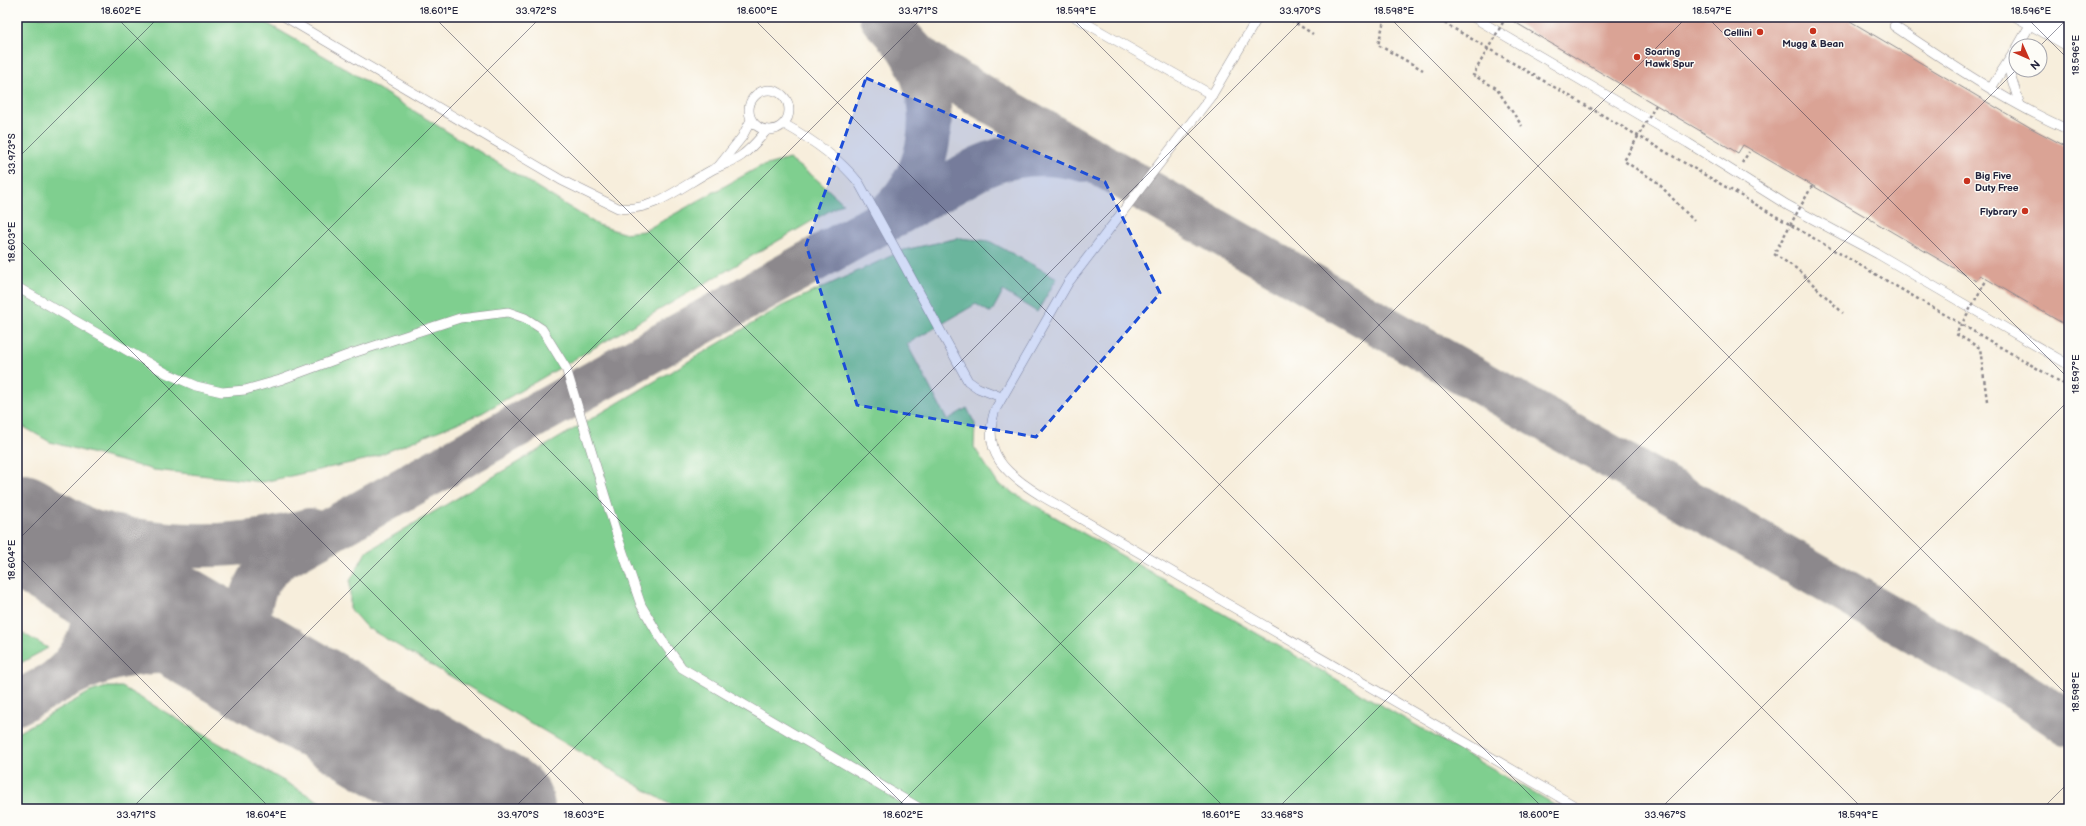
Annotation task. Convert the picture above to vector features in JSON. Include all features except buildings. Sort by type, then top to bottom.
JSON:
[{"type":"street","points":[[2033,21],[2069,36]]},
{"type":"lane","points":[[285,17],[301,21],[561,180],[618,208],[628,210],[645,207],[741,156],[767,130]]},
{"type":"lane","points":[[1074,17],[1212,95]]},
{"type":"lane","points":[[1258,17],[1212,95],[1068,283],[1001,397],[992,420],[991,439],[999,461],[1005,470],[1017,480],[1580,809]]},
{"type":"lane","points":[[1473,17],[1694,147],[1787,205],[1878,254],[2069,365]]},
{"type":"lane","points":[[2016,17],[2033,21],[2069,47]]},
{"type":"lane","points":[[2023,38],[2033,21]]},
{"type":"lane","points":[[1894,26],[1991,88],[2020,105],[2069,130]]},
{"type":"lane","points":[[1991,88],[2007,64]]},
{"type":"lane","points":[[2007,64],[2020,105]]},
{"type":"lane","points":[[717,168],[742,137],[751,120],[749,106],[756,94],[769,90],[782,94],[789,105],[788,118],[784,124],[773,130],[767,130],[756,125],[751,120]]},
{"type":"lane","points":[[784,124],[804,135],[834,158],[849,170],[859,182],[968,381],[978,388],[1001,397]]},
{"type":"lane","points":[[17,287],[166,373],[196,386],[222,392],[245,390],[280,380],[353,353],[460,318],[490,313],[508,312],[525,318],[542,329],[566,368],[615,529],[641,605],[661,639],[682,668],[921,809]]},
{"type":"path","points":[[1286,17],[1313,34]]},
{"type":"path","points":[[1385,17],[1378,45],[1423,70]]},
{"type":"path","points":[[1434,17],[2069,387]]},
{"type":"path","points":[[1506,17],[1473,75],[1496,88],[1522,126]]},
{"type":"path","points":[[1656,105],[1624,162],[1657,182],[1694,221]]},
{"type":"path","points":[[1812,186],[1774,254],[1797,269],[1843,313]]},
{"type":"path","points":[[1987,279],[1956,334],[1980,348],[1987,401]]},
{"type":"highlighted area","points":[[866,78],[1105,182],[1160,293],[1036,437],[857,405],[806,245]]},
{"type":"green space","points":[[17,17],[256,17],[338,64],[598,225],[623,233],[644,231],[759,167],[789,159],[814,177],[843,203],[482,413],[369,459],[263,482],[154,470],[50,442],[17,423]]},
{"type":"green space","points":[[959,238],[989,241],[1057,278],[1037,312],[1003,291],[991,313],[976,304],[907,344],[947,420],[967,408],[975,424],[974,447],[998,484],[1561,809],[678,809],[366,627],[350,609],[350,581],[366,552],[782,306],[904,250]]},
{"type":"green space","points":[[17,630],[48,648],[17,665]]},
{"type":"green space","points":[[107,687],[122,687],[332,809],[17,809],[17,733],[90,692]]},
{"type":"taxiway","points":[[881,17],[915,54],[941,73],[2019,691],[2069,724]]},
{"type":"taxiway","points":[[889,214],[905,196],[917,176],[925,155],[929,133],[929,111],[926,88],[918,67],[907,46]]},
{"type":"taxiway","points":[[346,719],[295,688],[266,663],[256,647],[250,630],[251,601],[259,580],[268,568],[280,558],[979,168],[1017,156],[1044,154],[1083,160]]},
{"type":"taxiway","points":[[17,509],[88,531],[125,539],[162,544],[236,544],[273,539],[309,530]]},
{"type":"taxiway","points":[[17,530],[50,549],[69,563],[82,578],[90,594],[93,610],[92,626],[87,642],[79,657],[68,671],[54,683],[82,669],[111,659],[140,653],[168,652],[197,654],[226,660],[255,671],[283,685]]},
{"type":"taxiway","points":[[17,703],[54,683]]},
{"type":"runway","points":[[17,528],[500,809]]},
{"type":"place","name":"Mugg & Bean","points":[[1813,31]]},
{"type":"place","name":"Cellini","points":[[1760,32]]},
{"type":"place","name":"Soaring Hawk Spur","points":[[1637,57]]},
{"type":"place","name":"Big Five Duty Free","points":[[1967,181]]},
{"type":"place","name":"Flybrary","points":[[2025,211]]}]
